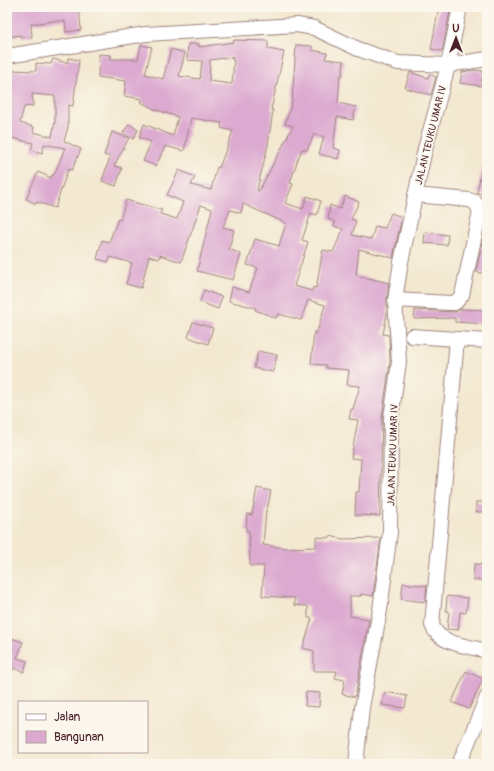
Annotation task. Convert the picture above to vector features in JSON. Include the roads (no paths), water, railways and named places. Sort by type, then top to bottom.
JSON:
[{"type":"street","name":"JALAN TEUKU UMAR IV","points":[[356,764],[362,708],[380,610],[390,532],[391,418],[399,362],[395,300],[401,262],[425,149],[448,65],[460,7]]},
{"type":"street","points":[[7,56],[146,34],[297,25],[314,28],[358,49],[398,63],[448,65],[487,59]]},
{"type":"street","points":[[395,300],[450,303],[458,300],[462,295],[480,211],[475,202],[469,200],[415,195]]},
{"type":"street","points":[[412,336],[487,341]]},
{"type":"street","points":[[456,339],[432,625],[434,632],[439,637],[448,641],[487,651]]},
{"type":"street","points":[[459,764],[487,697]]}]
